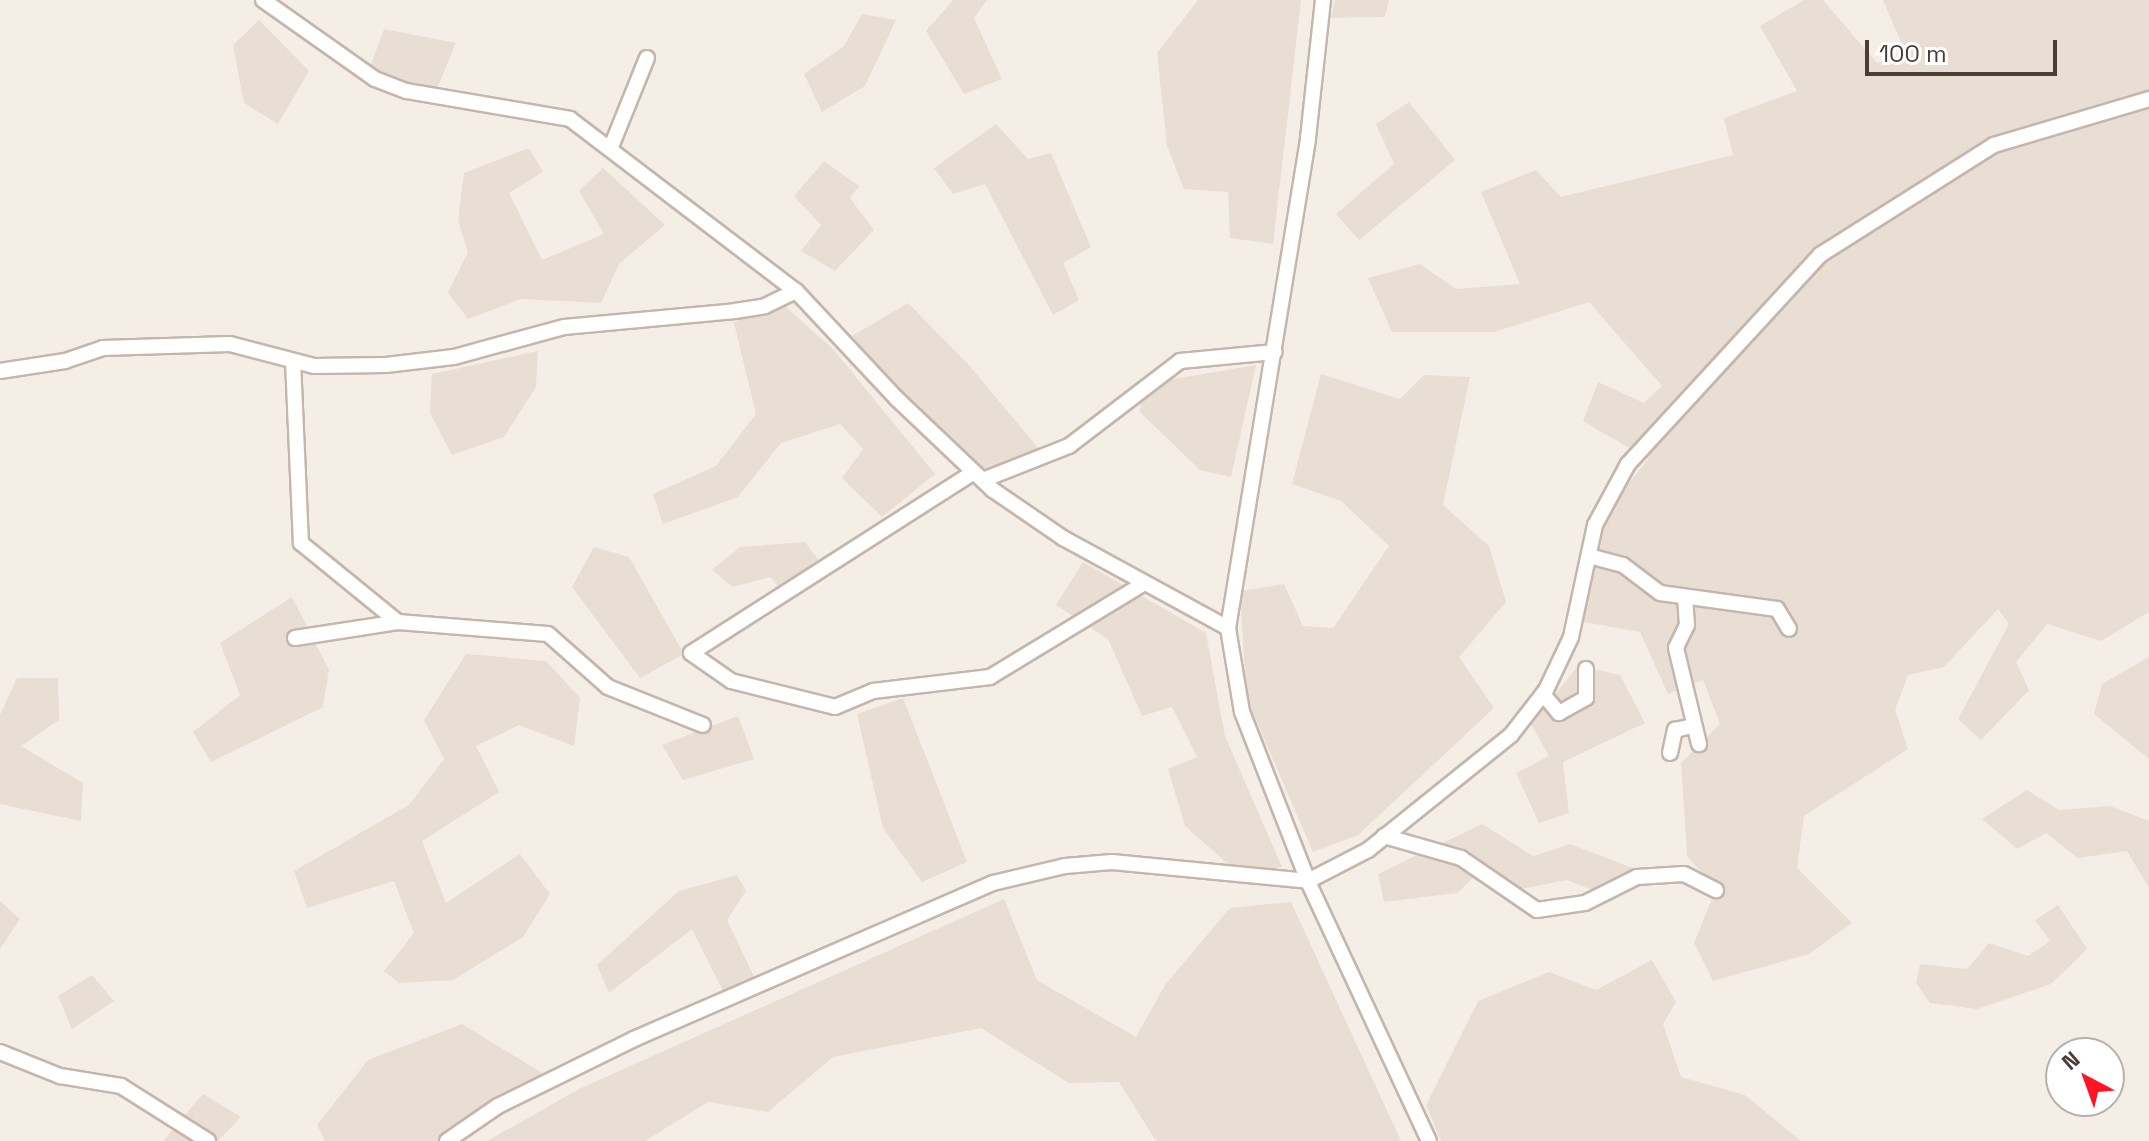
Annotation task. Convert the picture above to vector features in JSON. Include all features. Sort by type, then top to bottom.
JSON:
[{"type":"street","points":[[263,0],[375,79],[407,91],[570,119],[611,147],[796,291],[978,476],[1063,538],[1228,628]]},
{"type":"street","points":[[1323,0],[1308,138],[1228,628],[1242,712],[1308,881],[1429,1141]]},
{"type":"street","points":[[611,147],[647,58]]},
{"type":"street","points":[[447,1141],[498,1106],[634,1039],[993,883],[1065,866],[1112,862],[1308,881],[1384,836],[1511,735],[1543,694],[1571,637],[1595,525],[1628,464],[1820,255],[1994,145],[2149,99]]},
{"type":"street","points":[[0,371],[133,345],[230,344],[293,361],[386,365],[454,357],[564,327],[765,306],[796,291]]},
{"type":"street","points":[[1143,584],[990,677],[873,691],[835,707],[731,681],[691,653],[978,476],[1069,446],[1180,361],[1275,352]]},
{"type":"street","points":[[293,361],[301,543],[398,622]]},
{"type":"street","points":[[1589,556],[1623,565],[1660,593],[1777,609],[1789,629]]},
{"type":"street","points":[[1685,597],[1687,625],[1676,648],[1699,744]]},
{"type":"street","points":[[295,638],[398,622],[548,634],[608,687],[703,725]]},
{"type":"street","points":[[1543,694],[1559,713],[1586,698],[1586,669]]},
{"type":"street","points":[[1670,753],[1675,730],[1693,726]]},
{"type":"street","points":[[1384,836],[1461,858],[1537,910],[1585,903],[1637,877],[1684,874],[1716,890]]},
{"type":"street","points":[[0,1052],[60,1076],[121,1086],[208,1141]]},
{"type":"shaded area","points":[[953,0],[987,0],[974,18],[1002,79],[964,94],[926,31]]},
{"type":"shaded area","points":[[1198,0],[1301,0],[1273,244],[1230,238],[1228,192],[1184,189],[1167,146],[1157,53]]},
{"type":"shaded area","points":[[1335,0],[1389,0],[1385,17],[1331,18]]},
{"type":"shaded area","points":[[1804,0],[1823,0],[1877,63],[1906,54],[1883,0],[2149,0],[2149,612],[2101,641],[2047,624],[2016,662],[2029,690],[1981,740],[1958,719],[2009,624],[1998,609],[1944,667],[1908,675],[1895,710],[1908,749],[1804,816],[1797,868],[1852,923],[1809,954],[1713,981],[1694,943],[1716,889],[1687,856],[1681,763],[1720,724],[1703,680],[1668,694],[1640,632],[1584,622],[1572,597],[1584,561],[1622,492],[1648,459],[1583,421],[1598,382],[1644,403],[1662,386],[1589,302],[1494,332],[1392,332],[1368,278],[1420,264],[1456,289],[1520,284],[1481,192],[1536,170],[1561,197],[1733,155],[1724,118],[1797,91],[1760,26]]},
{"type":"shaded area","points":[[862,14],[896,20],[865,86],[822,112],[804,74],[844,46]]},
{"type":"shaded area","points":[[259,20],[309,71],[278,124],[244,103],[233,45]]},
{"type":"shaded area","points":[[384,29],[456,43],[432,101],[369,70]]},
{"type":"shaded area","points":[[1409,102],[1455,160],[1359,240],[1336,214],[1394,164],[1376,124]]},
{"type":"shaded area","points":[[996,124],[1028,159],[1051,153],[1091,247],[1063,263],[1079,300],[1053,315],[985,184],[953,194],[934,168]]},
{"type":"shaded area","points":[[529,148],[543,172],[509,193],[542,260],[604,234],[579,191],[603,168],[665,225],[619,264],[601,303],[521,299],[468,319],[448,293],[468,252],[458,220],[464,173]]},
{"type":"shaded area","points":[[824,161],[859,186],[850,198],[874,230],[835,271],[801,251],[821,225],[794,196]]},
{"type":"shaded area","points":[[775,297],[834,350],[935,474],[882,517],[842,478],[863,449],[840,424],[781,443],[738,497],[663,524],[653,494],[716,466],[756,414],[734,323]]},
{"type":"shaded area","points":[[908,303],[968,364],[1045,456],[996,483],[930,429],[852,336]]},
{"type":"shaded area","points":[[538,351],[536,387],[504,437],[452,455],[430,413],[432,374]]},
{"type":"shaded area","points":[[1256,365],[1231,477],[1200,470],[1140,412],[1143,384]]},
{"type":"shaded area","points":[[1321,374],[1400,399],[1424,375],[1470,377],[1443,505],[1489,546],[1506,602],[1459,657],[1494,708],[1358,835],[1313,852],[1246,697],[1240,591],[1284,584],[1303,626],[1333,628],[1389,546],[1341,501],[1292,484]]},
{"type":"shaded area","points":[[805,542],[825,569],[787,595],[770,577],[733,587],[712,570],[740,547]]},
{"type":"shaded area","points":[[594,547],[629,557],[684,654],[640,678],[572,587]]},
{"type":"shaded area","points":[[1083,562],[1206,633],[1225,736],[1282,867],[1238,873],[1185,826],[1168,769],[1197,757],[1172,707],[1142,716],[1108,639],[1056,605]]},
{"type":"shaded area","points":[[292,597],[329,670],[323,707],[211,762],[193,732],[240,695],[220,643]]},
{"type":"shaded area","points":[[466,654],[546,661],[580,698],[574,746],[519,725],[476,746],[499,792],[422,841],[446,903],[520,854],[550,894],[523,937],[453,980],[399,983],[384,971],[414,933],[394,881],[307,908],[294,871],[409,805],[444,759],[424,720]]},
{"type":"shaded area","points":[[2149,657],[2149,759],[2094,714],[2102,684]]},
{"type":"shaded area","points":[[1578,666],[1620,675],[1645,723],[1563,762],[1569,813],[1539,823],[1516,773],[1549,756],[1531,724]]},
{"type":"shaded area","points":[[17,678],[58,678],[59,720],[21,746],[83,783],[81,821],[0,804],[0,715]]},
{"type":"shaded area","points":[[903,698],[967,862],[922,882],[883,828],[857,714]]},
{"type":"shaded area","points":[[738,716],[754,759],[683,780],[662,745]]},
{"type":"shaded area","points":[[2027,790],[2059,810],[2110,806],[2149,821],[2149,888],[2127,851],[2078,858],[2046,833],[2017,849],[1982,819]]},
{"type":"shaded area","points":[[1482,824],[1533,856],[1570,844],[1640,871],[1605,895],[1567,880],[1520,889],[1477,874],[1457,893],[1384,902],[1378,874]]},
{"type":"shaded area","points":[[737,875],[746,891],[727,920],[757,983],[727,999],[692,929],[609,993],[597,965],[679,891]]},
{"type":"shaded area","points":[[1004,899],[1037,980],[1136,1037],[1165,985],[1230,908],[1291,902],[1401,1141],[1156,1141],[1119,1082],[1069,1083],[981,1028],[833,1057],[768,1112],[708,1102],[645,1141],[487,1141],[581,1088]]},
{"type":"shaded area","points":[[0,901],[20,919],[0,949]]},
{"type":"shaded area","points":[[2058,905],[2087,949],[2051,984],[1977,1009],[1930,1003],[1916,983],[1920,964],[1967,969],[1989,943],[2028,956],[2050,941],[2035,920]]},
{"type":"shaded area","points":[[1652,960],[1676,1002],[1663,1024],[1681,1077],[1745,1095],[1801,1141],[1441,1141],[1426,1105],[1478,1001],[1549,972],[1596,990]]},
{"type":"shaded area","points":[[92,975],[114,1001],[72,1029],[58,996]]},
{"type":"shaded area","points":[[462,1024],[552,1079],[446,1141],[325,1141],[317,1125],[368,1060]]},
{"type":"shaded area","points":[[203,1094],[241,1117],[218,1141],[163,1141]]}]
